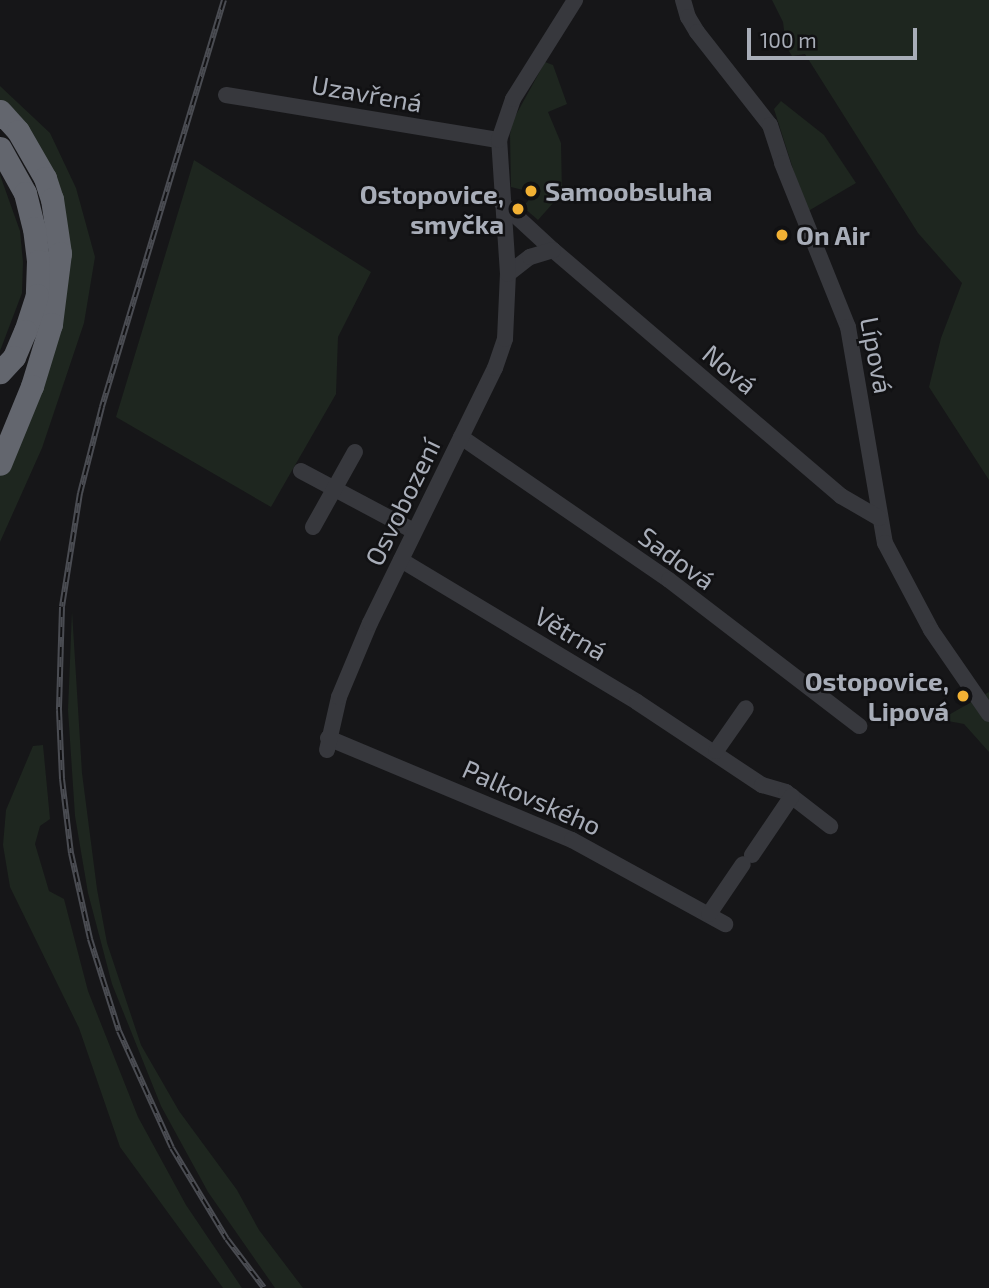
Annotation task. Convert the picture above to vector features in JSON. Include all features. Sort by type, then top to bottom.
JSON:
[{"type":"highway","points":[[0,111],[18,131],[45,178],[52,200],[60,253],[51,324],[32,386],[0,464]]},
{"type":"highway","points":[[0,148],[24,193],[34,228],[38,261],[37,295],[25,331],[14,357],[0,372]]},
{"type":"street","name":"Osvobození","points":[[328,744],[339,696],[505,339],[511,267],[502,203],[499,140],[513,99],[575,0]]},
{"type":"street","name":"Lípová","points":[[683,0],[688,17],[770,125],[787,174],[844,313],[880,519],[891,557],[931,630],[976,699],[989,714]]},
{"type":"street","name":"Uzavřená","points":[[226,95],[499,140]]},
{"type":"street","name":"Nová","points":[[502,203],[547,248],[841,496],[880,519]]},
{"type":"street","points":[[511,267],[547,248]]},
{"type":"street","name":"Sadová","points":[[461,437],[669,580],[859,726]]},
{"type":"street","points":[[313,527],[355,452]]},
{"type":"street","points":[[301,471],[414,531]]},
{"type":"street","name":"Větrná","points":[[401,559],[716,751],[762,785],[792,796],[830,826]]},
{"type":"street","points":[[716,751],[746,708]]},
{"type":"street","name":"Palkovského","points":[[328,744],[572,840],[724,923]]},
{"type":"street","points":[[709,914],[792,796]]},
{"type":"shaded area","points":[[772,0],[989,0],[989,480],[929,387],[941,338],[962,283],[918,233],[805,54],[792,56],[786,46],[783,22]]},
{"type":"shaded area","points":[[545,62],[553,65],[567,104],[548,112],[561,143],[562,193],[538,220],[523,207],[531,197],[523,190],[511,187],[510,135],[512,122]]},
{"type":"shaded area","points":[[0,86],[50,133],[76,188],[95,257],[84,323],[42,448],[0,542],[0,464],[32,386],[56,223],[0,111]]},
{"type":"shaded area","points":[[781,101],[824,135],[856,183],[810,210],[806,210],[774,109]]},
{"type":"shaded area","points":[[194,160],[371,272],[338,337],[336,394],[271,507],[116,417]]},
{"type":"shaded area","points":[[0,175],[20,231],[23,262],[22,293],[0,351]]},
{"type":"shaded area","points":[[72,611],[82,773],[97,889],[107,943],[141,1045],[179,1111],[237,1190],[259,1230],[303,1288],[275,1288],[208,1192],[161,1106],[112,984],[88,893],[75,816],[68,710]]},
{"type":"shaded area","points":[[989,692],[989,752],[964,724],[948,721],[945,717]]},
{"type":"shaded area","points":[[43,745],[50,819],[40,826],[35,844],[49,891],[64,899],[88,991],[138,1117],[186,1205],[242,1288],[223,1288],[120,1147],[79,1028],[10,887],[3,845],[6,810],[33,746]]},
{"type":"railway","points":[[224,0],[102,407],[80,493],[62,607],[59,710],[62,779],[71,853],[90,939],[119,1031],[172,1148],[227,1239],[264,1288]]},
{"type":"place","name":"Samoobsluha","points":[[531,191]]},
{"type":"place","name":"Ostopovice, smyčka","points":[[518,209]]},
{"type":"place","name":"On Air","points":[[782,235]]},
{"type":"place","name":"Ostopovice, Lipová","points":[[963,696]]}]
